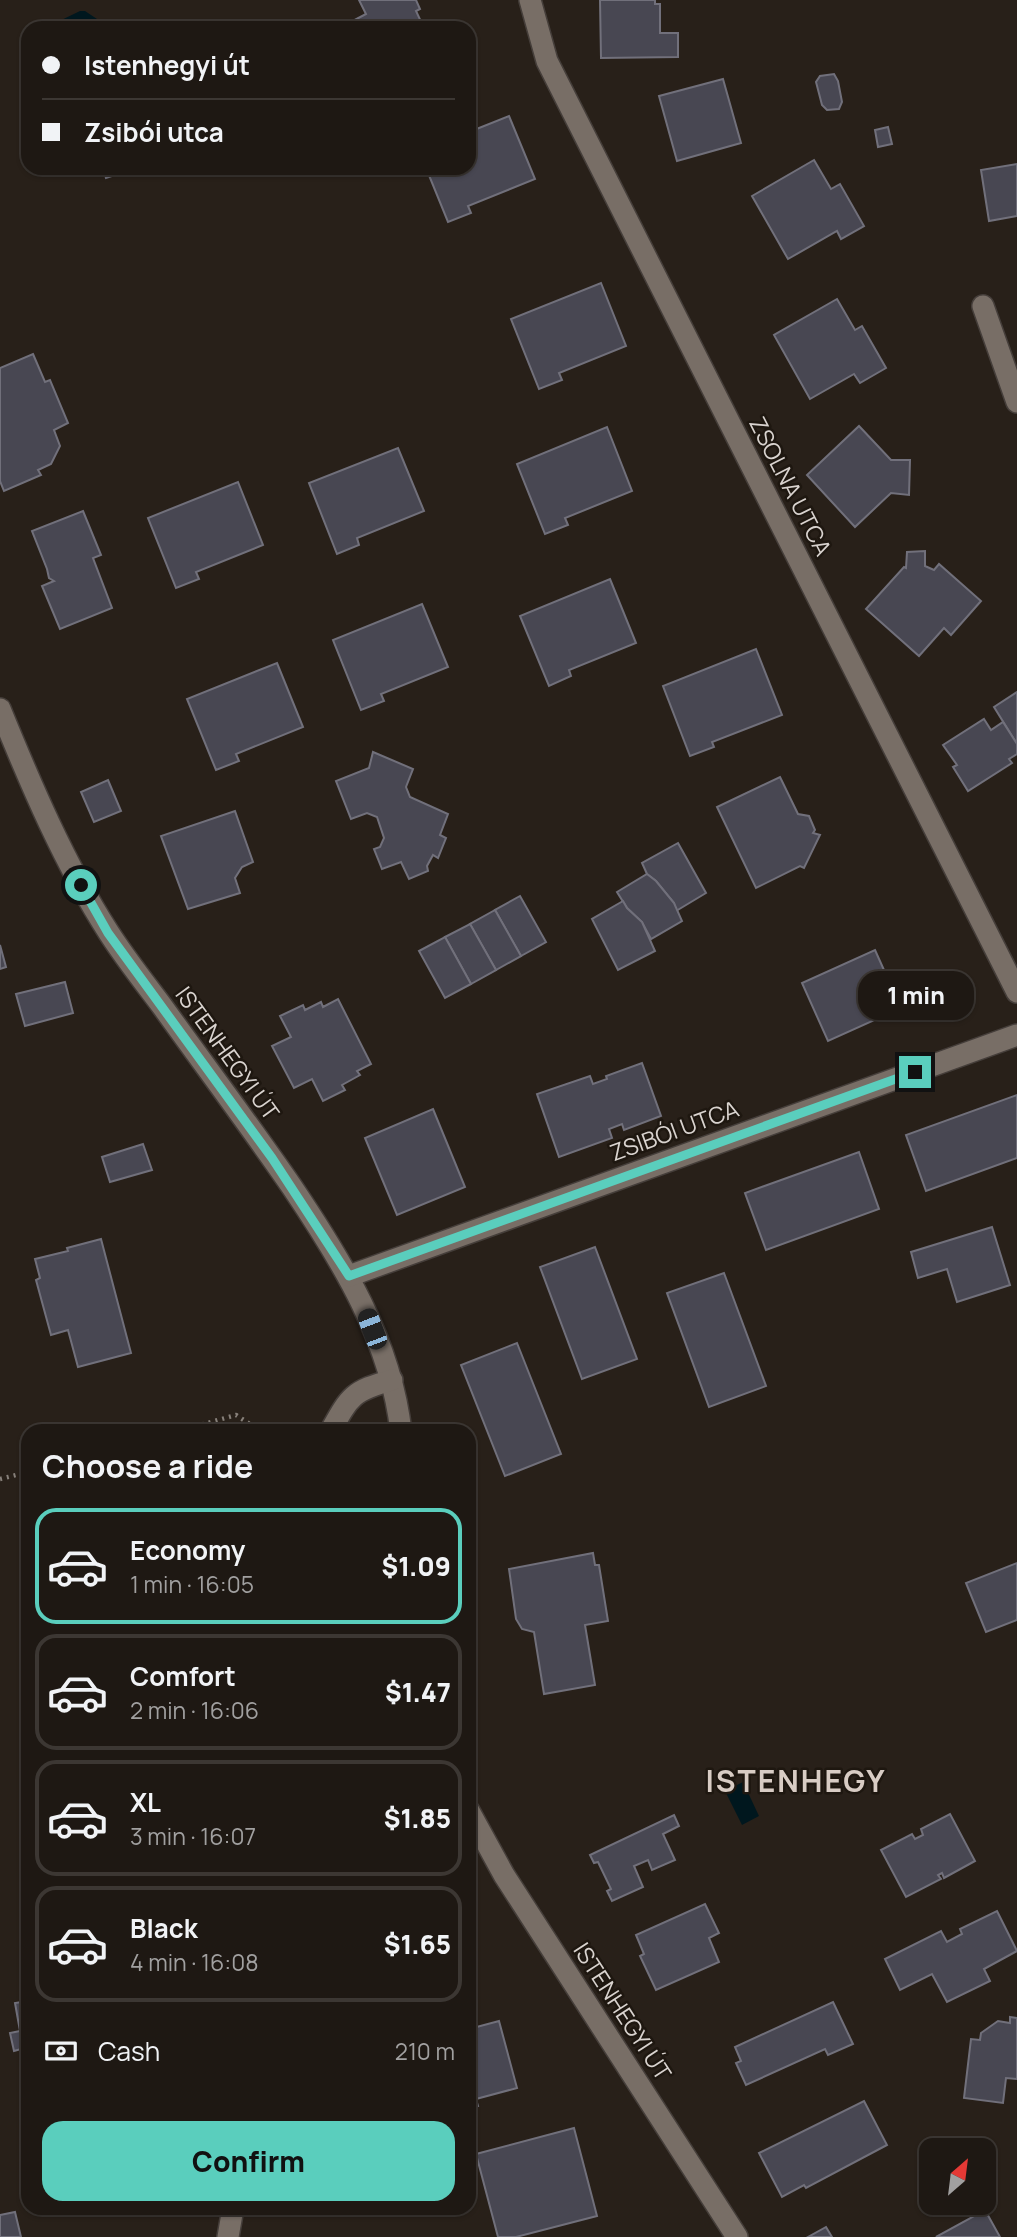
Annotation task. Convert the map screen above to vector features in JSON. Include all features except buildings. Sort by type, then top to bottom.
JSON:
[{"type":"street","name":"ZSOLNA UTCA","points":[[530,0],[547,61],[1017,992]]},
{"type":"street","points":[[984,306],[1017,402]]},
{"type":"street","name":"ISTENHEGYI ÚT","points":[[0,709],[29,779],[68,861],[108,933],[272,1158],[349,1276],[392,1380],[400,1424]]},
{"type":"street","name":"ZSIBÓI UTCA","points":[[349,1276],[1017,1035]]},
{"type":"street","points":[[334,1424],[357,1392],[392,1380]]},
{"type":"street","name":"ISTENHEGYI ÚT","points":[[476,1824],[504,1875],[737,2237]]},
{"type":"street","points":[[228,2237],[232,2215]]},
{"type":"path","points":[[204,1424],[236,1415],[250,1424]]},
{"type":"path","points":[[0,1479],[21,1474]]},
{"type":"water","points":[[80,11],[85,11],[97,19],[96,21],[59,21]]},
{"type":"water","points":[[743,1782],[759,1816],[742,1825],[725,1791]]},
{"type":"district","name":"ISTENHEGY","points":[[796,1780]]},
{"type":"route","points":[[81,885],[108,933],[272,1158],[349,1276],[915,1072]]}]
